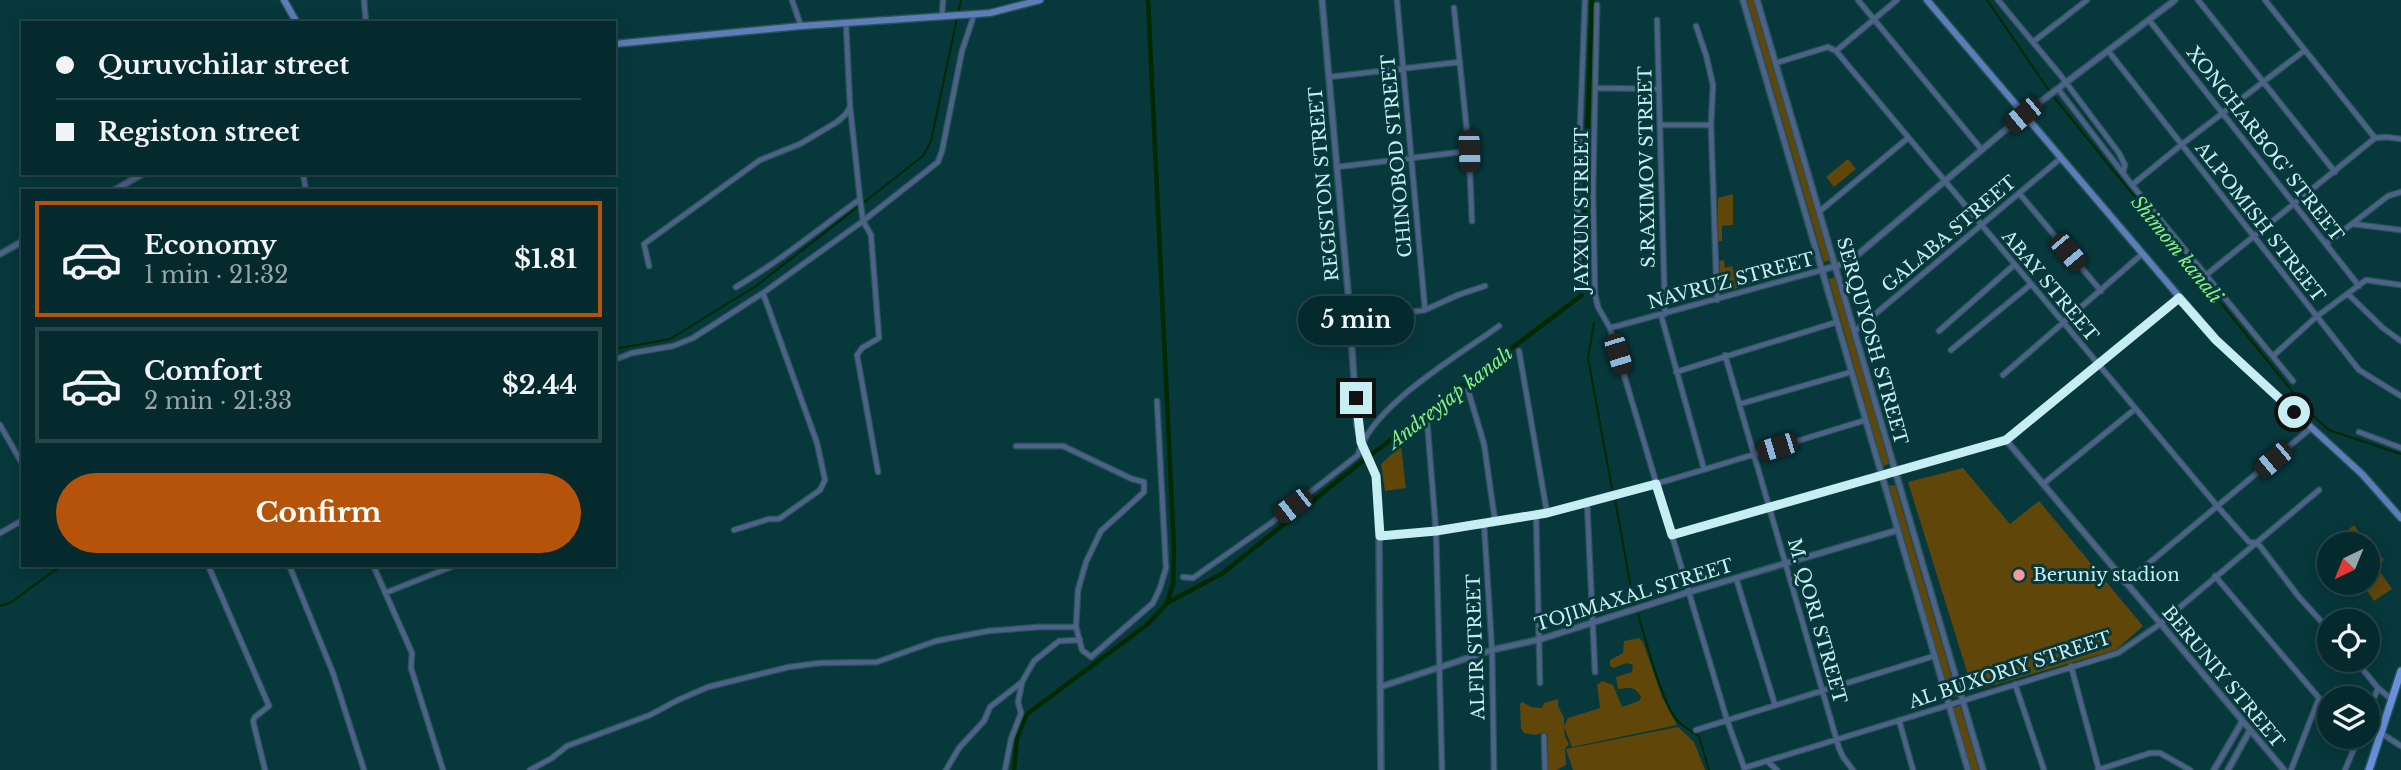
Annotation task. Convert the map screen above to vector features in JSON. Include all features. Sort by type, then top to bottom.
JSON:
[{"type":"main road","points":[[284,0],[296,21]]},
{"type":"main road","points":[[616,44],[802,26],[974,15],[1040,0]]},
{"type":"main road","points":[[1927,0],[2216,340],[2362,474],[2401,518]]},
{"type":"main road","points":[[2369,770],[2401,671]]},
{"type":"street","points":[[364,0],[366,21]]},
{"type":"street","points":[[792,0],[802,26]]},
{"type":"street","points":[[943,0],[944,16]]},
{"type":"street","name":"REGISTON STREET","points":[[1322,0],[1357,426],[1373,469],[1380,536]]},
{"type":"street","name":"CHINOBOD STREET","points":[[1397,0],[1425,310]]},
{"type":"street","points":[[1579,271],[1577,205],[1585,0]]},
{"type":"street","name":"SERQUYOSH STREET","points":[[1743,0],[1968,770]]},
{"type":"street","name":"SERQUYOSH STREET","points":[[1757,0],[1983,770]]},
{"type":"street","points":[[1858,0],[1982,150]]},
{"type":"street","points":[[1776,63],[1828,47],[1836,51],[1898,0]]},
{"type":"street","points":[[2033,42],[2087,0]]},
{"type":"street","points":[[2175,0],[2057,89],[2293,381]]},
{"type":"street","points":[[2198,0],[2335,172]]},
{"type":"street","points":[[2265,0],[2375,138]]},
{"type":"street","points":[[1999,1],[2066,83],[2124,161],[2123,173]]},
{"type":"street","name":"JAYXUN STREET","points":[[1597,5],[1593,191],[1595,294],[1598,307],[1610,328],[1744,769]]},
{"type":"street","points":[[1454,8],[1469,151],[1472,221]]},
{"type":"street","points":[[616,359],[632,353],[673,346],[692,338],[763,293],[863,221],[937,162],[942,151],[962,51],[974,15]]},
{"type":"street","name":"S.RAXIMOV STREET","points":[[1657,20],[1663,314],[1676,372],[1704,469]]},
{"type":"street","name":"XONCHARBOG' STREET","points":[[2149,20],[2359,286]]},
{"type":"street","points":[[846,24],[850,106],[863,221],[871,235],[879,338],[862,348],[857,355],[878,472]]},
{"type":"street","points":[[1696,26],[1713,85],[1711,125],[1717,300]]},
{"type":"street","points":[[2132,185],[2305,50]]},
{"type":"street","name":"ABAY STREET","points":[[1836,51],[2218,507],[2249,542],[2256,543],[2317,616]]},
{"type":"street","name":"ALPOMISH STREET","points":[[2109,52],[2359,370],[2401,396]]},
{"type":"street","points":[[1328,77],[1460,62]]},
{"type":"street","points":[[1597,88],[1659,89]]},
{"type":"street","name":"NAVRUZ STREET","points":[[1610,328],[1849,262],[2057,89]]},
{"type":"street","points":[[649,266],[644,244],[659,231],[676,222],[760,160],[800,144],[837,122],[850,106]]},
{"type":"street","points":[[1660,125],[1711,125]]},
{"type":"street","points":[[1820,211],[1908,138]]},
{"type":"street","points":[[2206,275],[2375,138],[2401,139]]},
{"type":"street","points":[[1337,167],[1469,151]]},
{"type":"street","name":"GALABA STREET","points":[[1855,331],[2061,158]]},
{"type":"street","points":[[116,189],[141,175]]},
{"type":"street","points":[[2326,244],[2388,196],[2401,192]]},
{"type":"street","points":[[2019,193],[2101,291]]},
{"type":"street","points":[[736,286],[774,264],[860,199]]},
{"type":"street","points":[[2353,224],[2401,230]]},
{"type":"street","points":[[0,254],[21,242]]},
{"type":"street","points":[[2003,375],[2142,254]]},
{"type":"street","points":[[1939,331],[2014,265]]},
{"type":"street","points":[[2273,356],[2316,317],[2366,280],[2401,285]]},
{"type":"street","points":[[1951,350],[2030,285]]},
{"type":"street","points":[[1350,316],[1390,315],[1425,310],[1485,286]]},
{"type":"street","points":[[734,530],[769,519],[779,519],[820,490],[825,480],[817,443],[763,293]]},
{"type":"street","points":[[2347,294],[2401,341]]},
{"type":"street","points":[[1672,535],[2006,440],[2179,298]]},
{"type":"street","points":[[1676,372],[1837,322]]},
{"type":"street","points":[[1183,577],[1193,578],[1271,523],[1357,455],[1396,400],[1499,326]]},
{"type":"street","points":[[1520,351],[1547,513]]},
{"type":"street","name":"M. QORI STREET","points":[[1726,355],[1836,739],[1843,757],[1853,770]]},
{"type":"street","points":[[1740,404],[1851,372]]},
{"type":"street","points":[[1468,390],[1484,444],[1495,521]]},
{"type":"street","points":[[1016,446],[1063,446],[1132,479],[1144,482],[1144,492],[1101,531],[1086,562],[1078,590],[1076,628],[1082,650],[1091,657],[1153,603],[1166,568],[1157,401]]},
{"type":"street","points":[[2042,485],[2135,409]]},
{"type":"street","points":[[1427,420],[1436,531],[1442,770]]},
{"type":"street","points":[[1381,770],[1380,536],[1436,531],[1547,513],[1656,484],[1866,420]]},
{"type":"street","points":[[0,425],[21,462]]},
{"type":"street","points":[[2125,583],[2311,428]]},
{"type":"street","points":[[2359,432],[2401,448]]},
{"type":"street","name":"BERUNIY STREET","points":[[2006,440],[2284,770]]},
{"type":"street","name":"AL BUXORIY STREET","points":[[1744,769],[2118,653],[2160,624],[2319,490]]},
{"type":"street","points":[[1587,501],[1595,672]]},
{"type":"street","points":[[1536,514],[1540,683]]},
{"type":"street","points":[[0,533],[21,521]]},
{"type":"street","name":"ALFIR STREET","points":[[1484,523],[1492,650],[1494,770]]},
{"type":"street","name":"TOJIMAXAL STREET","points":[[1380,687],[1492,650],[1541,639],[1898,530]]},
{"type":"street","points":[[209,567],[270,706],[253,721],[265,770]]},
{"type":"street","points":[[290,567],[333,673],[364,770]]},
{"type":"street","points":[[374,567],[412,653],[411,668],[443,770]]},
{"type":"street","points":[[386,593],[451,567]]},
{"type":"street","points":[[2215,576],[2319,698],[2291,770]]},
{"type":"street","points":[[1737,578],[1775,705]]},
{"type":"street","points":[[530,770],[567,746],[650,715],[708,687],[789,667],[820,663],[877,662],[936,640],[988,631],[1039,627],[1076,628]]},
{"type":"street","points":[[1005,770],[1011,739],[1021,713],[1018,702],[1022,682],[1034,661],[1059,641],[1080,640]]},
{"type":"street","points":[[1696,730],[1934,656]]},
{"type":"street","points":[[2071,666],[2099,770],[2151,753],[2160,753],[2190,770]]},
{"type":"street","points":[[2365,672],[2376,686]]},
{"type":"street","points":[[946,770],[959,748],[984,721],[990,707],[1022,682]]},
{"type":"street","points":[[2015,684],[2044,770]]},
{"type":"street","points":[[2380,690],[2391,699]]},
{"type":"street","points":[[1899,720],[1913,770]]},
{"type":"street","points":[[2214,770],[2242,722]]},
{"type":"street","points":[[2228,770],[2250,730]]},
{"type":"street","points":[[2381,733],[2401,746]]},
{"type":"street","points":[[1544,736],[1545,770]]},
{"type":"street","points":[[2345,770],[2353,749]]},
{"type":"street","points":[[1768,762],[1777,770]]},
{"type":"shaded area","points":[[1747,0],[1754,0],[1831,260],[1824,262]]},
{"type":"shaded area","points":[[1848,159],[1856,169],[1834,187],[1826,177]]},
{"type":"shaded area","points":[[1733,194],[1733,225],[1722,226],[1722,241],[1718,241],[1718,198]]},
{"type":"shaded area","points":[[1724,260],[1725,268],[1732,266],[1736,280],[1752,276],[1754,283],[1721,293],[1719,261]]},
{"type":"shaded area","points":[[1836,277],[1889,464],[1883,466],[1829,279]]},
{"type":"shaded area","points":[[1401,446],[1406,488],[1385,491],[1381,464]]},
{"type":"shaded area","name":"Beruniy stadion","points":[[1963,468],[2010,524],[2039,501],[2143,626],[2116,650],[1973,691],[1908,482]]},
{"type":"shaded area","points":[[1895,485],[1957,696],[1950,698],[1889,486]]},
{"type":"shaded area","points":[[2354,525],[2359,532],[2349,532],[2348,530]]},
{"type":"shaded area","points":[[2380,572],[2392,589],[2374,601],[2370,595],[2380,595]]},
{"type":"shaded area","points":[[1639,638],[1643,642],[1662,697],[1677,725],[1572,747],[1564,727],[1569,744],[1565,749],[1566,765],[1556,770],[1548,770],[1548,735],[1544,732],[1536,735],[1524,733],[1521,728],[1520,704],[1522,702],[1531,707],[1542,708],[1544,703],[1558,699],[1564,726],[1568,718],[1600,708],[1597,685],[1602,681],[1613,685],[1622,707],[1639,701],[1641,697],[1634,689],[1618,689],[1616,677],[1632,672],[1633,665],[1627,663],[1613,668],[1610,660],[1623,653],[1624,641]]},
{"type":"shaded area","points":[[1960,706],[1979,770],[1971,770],[1953,708]]},
{"type":"shaded area","points":[[1678,727],[1694,742],[1705,770],[1573,770],[1566,749]]},
{"type":"waterway","points":[[958,13],[961,0]]},
{"type":"waterway","points":[[1148,0],[1174,550],[1173,584],[1167,603]]},
{"type":"waterway","name":"Andreyjap kanalı","points":[[1014,770],[1017,738],[1027,714],[1148,624],[1167,603],[1223,573],[1355,467],[1582,295],[1592,0]]},
{"type":"waterway","name":"Shimom kanali","points":[[1987,0],[2050,92]]},
{"type":"waterway","points":[[863,203],[923,156],[931,141],[957,18]]},
{"type":"waterway","name":"Shimom kanali","points":[[2053,96],[2309,412],[2329,430],[2401,454]]},
{"type":"waterway","points":[[616,349],[670,339],[756,286],[859,206]]},
{"type":"waterway","points":[[1594,323],[1588,358],[1612,489]]},
{"type":"waterway","points":[[1615,499],[1634,605]]},
{"type":"waterway","points":[[0,606],[10,603],[59,567]]},
{"type":"waterway","points":[[1638,614],[1665,699],[1676,719],[1699,736],[1709,770]]},
{"type":"place","name":"Beruniy stadion","points":[[2019,575]]},
{"type":"route","points":[[1356,398],[1357,426],[1361,442],[1376,476],[1380,536],[1436,531],[1547,513],[1656,484],[1672,535],[2006,440],[2179,298],[2216,340],[2294,412]]}]
